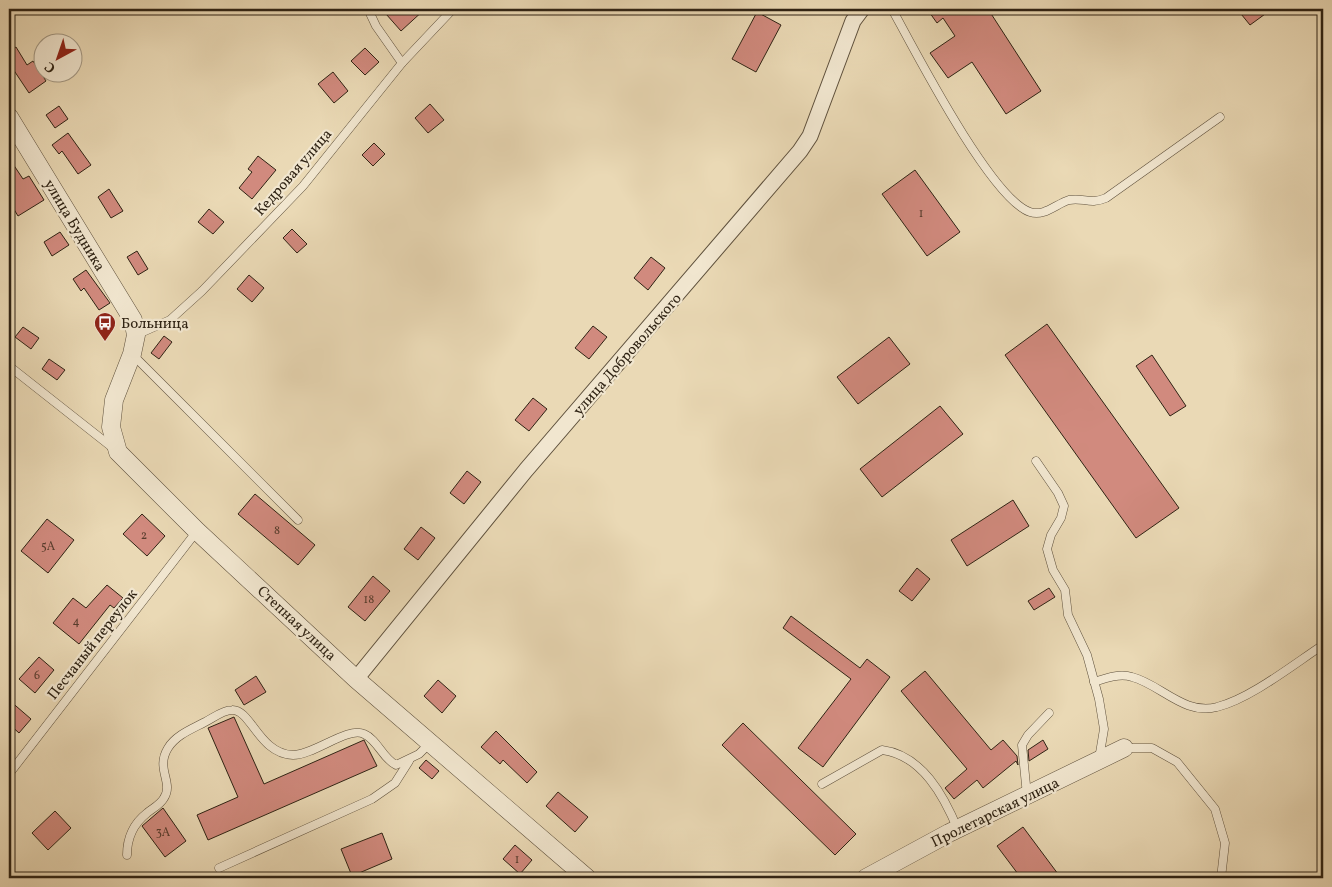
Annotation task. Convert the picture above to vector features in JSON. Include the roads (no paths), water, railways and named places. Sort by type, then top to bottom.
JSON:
[{"type":"street","name":"улица Добровольского","points":[[356,679],[526,470],[800,152],[810,136],[853,21],[862,9]]},
{"type":"street","name":"улица Будника","points":[[9,118],[132,320],[136,335]]},
{"type":"street","points":[[118,452],[111,427],[114,400],[132,354],[136,335]]},
{"type":"street","name":"Степная улица","points":[[118,452],[197,531],[356,679],[587,878]]},
{"type":"street","name":"Пролетарская улица","points":[[866,878],[1124,748]]},
{"type":"lane","points":[[368,9],[376,26],[402,64]]},
{"type":"lane","name":"Кедровая улица","points":[[136,335],[170,320],[202,290],[302,186],[402,64],[453,9]]},
{"type":"lane","points":[[892,9],[935,89],[978,156],[1010,198],[1021,208],[1032,213],[1041,213],[1076,199],[1096,202],[1106,198],[1220,117]]},
{"type":"lane","points":[[132,354],[298,520]]},
{"type":"lane","name":"Степная улица","points":[[9,366],[118,452]]},
{"type":"lane","points":[[1036,461],[1058,493],[1064,506],[1061,518],[1051,535],[1048,549],[1053,570],[1065,590],[1068,616],[1087,655],[1094,682],[1104,729],[1098,761]]},
{"type":"lane","name":"Песчаный переулок","points":[[9,774],[197,531]]},
{"type":"lane","points":[[1094,682],[1112,676],[1132,676],[1191,707],[1216,708],[1239,699],[1323,645]]},
{"type":"lane","points":[[127,855],[127,838],[146,813],[165,797],[168,786],[163,771],[162,758],[170,745],[185,732],[224,712],[234,710],[243,713],[263,741],[277,751],[294,755],[316,750],[352,733],[362,732],[368,736],[389,762],[396,765],[409,761]]},
{"type":"lane","points":[[1027,797],[1022,745],[1028,735],[1048,713]]},
{"type":"lane","points":[[219,868],[372,799],[395,783],[409,761],[430,743]]},
{"type":"lane","points":[[1124,748],[1152,748],[1177,762],[1215,809],[1224,843],[1221,878]]},
{"type":"lane","points":[[822,784],[882,750],[892,751],[909,760],[925,774],[947,804],[958,830]]},
{"type":"place","name":"Больница","points":[[105,342]]}]
